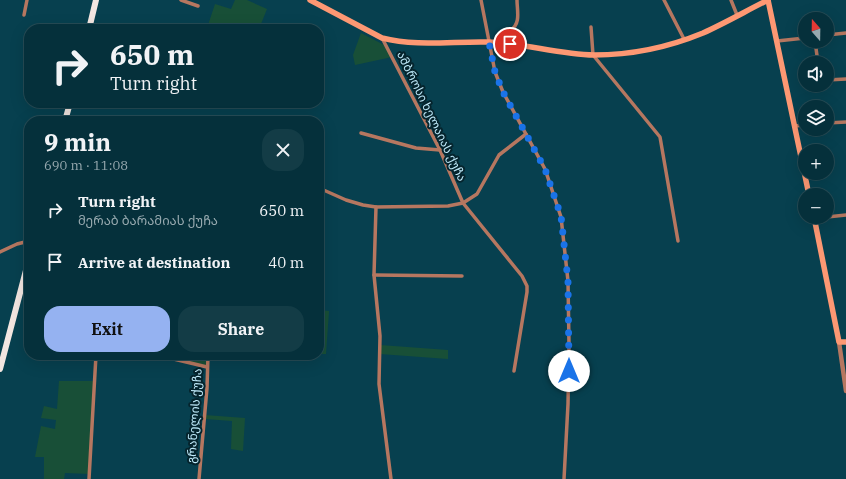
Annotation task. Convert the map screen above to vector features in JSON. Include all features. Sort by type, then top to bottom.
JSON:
[{"type":"highway","points":[[90,24],[96,0]]},
{"type":"highway","points":[[0,369],[24,279]]},
{"type":"main road","points":[[310,0],[382,38],[407,42],[496,42],[593,54],[643,51],[684,40],[703,33],[768,0],[807,188]]},
{"type":"main road","points":[[815,224],[839,342],[846,342]]},
{"type":"street","points":[[24,15],[27,0]]},
{"type":"street","points":[[181,0],[198,6]]},
{"type":"street","points":[[481,0],[495,72],[503,92],[545,169],[561,216],[568,281],[569,345],[564,479]]},
{"type":"street","points":[[496,42],[500,37],[512,30],[517,23],[517,0]]},
{"type":"street","points":[[664,0],[684,40]]},
{"type":"street","points":[[731,0],[737,15]]},
{"type":"street","points":[[591,27],[593,54],[660,137],[678,241]]},
{"type":"street","points":[[834,34],[846,33]]},
{"type":"street","name":"ამბროსი ხელაიას ქუჩა","points":[[382,38],[440,150],[463,203],[522,276],[526,286],[527,292],[514,371]]},
{"type":"street","points":[[777,41],[798,39]]},
{"type":"street","points":[[834,80],[846,79]]},
{"type":"street","points":[[834,123],[846,122]]},
{"type":"street","points":[[794,126],[798,126]]},
{"type":"street","points":[[361,133],[416,148],[440,150]]},
{"type":"street","points":[[324,190],[346,200],[376,207],[448,206],[463,203],[477,194],[499,155],[526,134]]},
{"type":"street","points":[[376,207],[374,275],[380,336],[379,384],[391,479]]},
{"type":"street","points":[[834,216],[846,215]]},
{"type":"street","points":[[0,252],[24,242]]},
{"type":"street","points":[[374,275],[462,276]]},
{"type":"street","points":[[839,342],[846,391]]},
{"type":"street","points":[[89,479],[96,360]]},
{"type":"street","points":[[178,360],[207,367]]},
{"type":"street","name":"გრანელის ქუჩა","points":[[199,479],[207,388],[208,360]]},
{"type":"green space","points":[[235,0],[247,0],[267,9],[261,24],[208,24],[215,4],[231,9]]},
{"type":"green space","points":[[361,33],[386,46],[392,57],[355,65],[353,55]]},
{"type":"green space","points":[[324,310],[329,311],[326,354],[324,354]]},
{"type":"green space","points":[[380,345],[448,350],[448,359],[380,354]]},
{"type":"green space","points":[[179,360],[208,360],[207,367]]},
{"type":"green space","points":[[59,381],[94,381],[89,474],[65,473],[64,479],[44,479],[44,457],[35,457],[41,426],[55,429],[56,420],[41,418],[44,406],[57,409]]},
{"type":"green space","points":[[205,415],[245,418],[243,451],[231,449],[232,421],[205,419]]},
{"type":"route","points":[[510,44],[489,42],[495,72],[503,92],[545,169],[561,216],[568,281],[569,371]]}]
